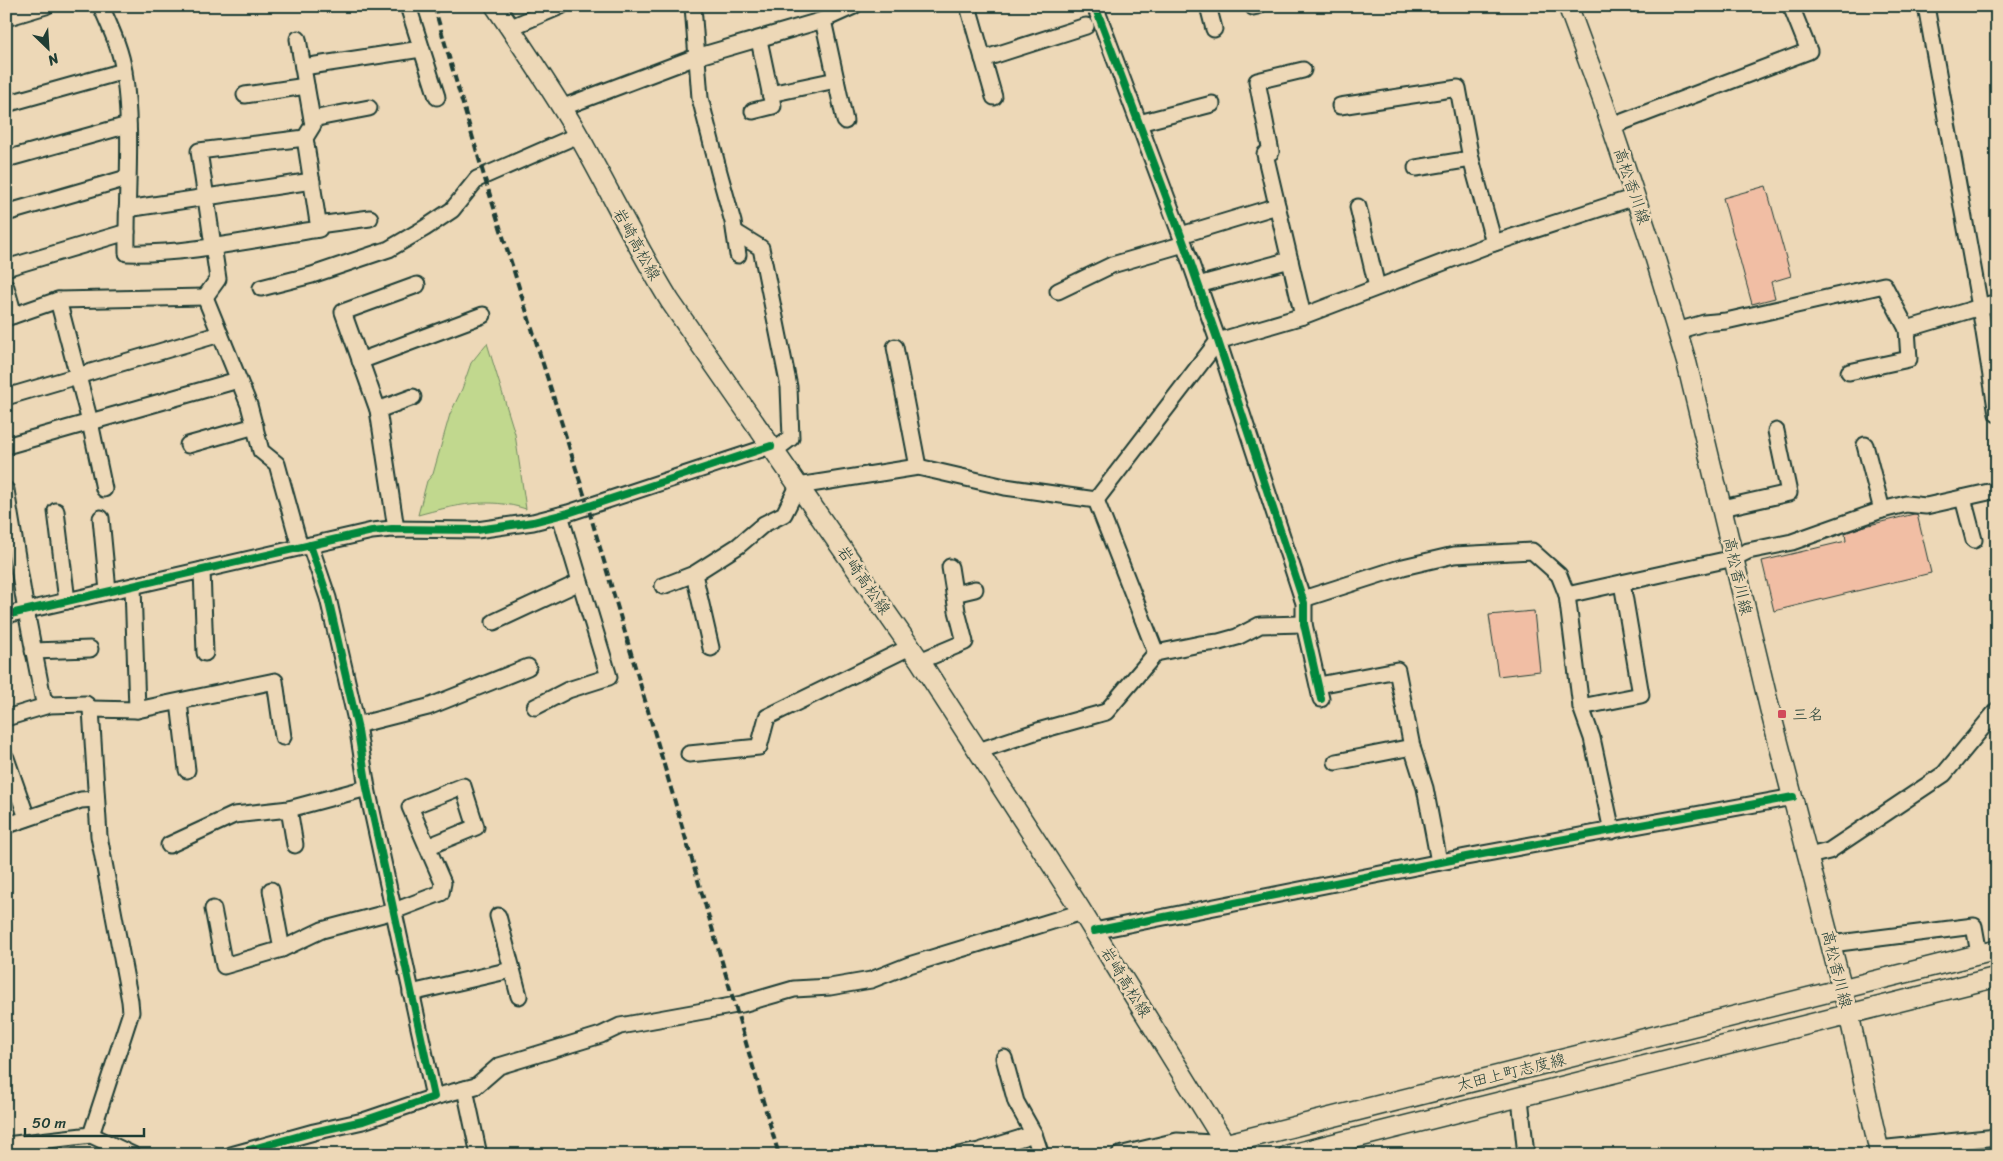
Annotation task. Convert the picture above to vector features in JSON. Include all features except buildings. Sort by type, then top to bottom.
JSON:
[{"type":"main road","name":"岩崎高松線","points":[[495,6],[578,135],[657,281],[915,654],[1094,930],[1229,1149]]},
{"type":"main road","name":"高松香川線","points":[[1568,6],[1636,197],[1687,364],[1793,797],[1849,1015],[1879,1152]]},
{"type":"main road","name":"太田上町志度線","points":[[1181,1155],[1229,1149],[1988,952]]},
{"type":"main road","name":"太田上町志度線","points":[[1288,1155],[1997,977]]},
{"type":"street","points":[[11,13],[46,6]]},
{"type":"street","points":[[101,6],[120,53],[124,71],[128,125],[127,253],[147,253],[213,245],[319,229],[305,138],[313,125],[298,39]]},
{"type":"street","points":[[408,6],[437,97]]},
{"type":"street","points":[[509,28],[561,6]]},
{"type":"street","points":[[693,6],[700,98],[735,232],[738,255]]},
{"type":"street","points":[[561,108],[696,58],[823,20],[854,6]]},
{"type":"street","points":[[968,6],[994,97]]},
{"type":"street","points":[[1095,6],[1218,341],[1303,599],[1304,624],[1320,692],[1397,670],[1412,747],[1425,788],[1439,862]]},
{"type":"street","points":[[1208,6],[1214,29]]},
{"type":"street","points":[[1612,126],[1809,51],[1790,6]]},
{"type":"street","points":[[1926,6],[1980,307],[1997,414]]},
{"type":"street","points":[[823,20],[845,121]]},
{"type":"street","points":[[983,59],[1086,26]]},
{"type":"street","points":[[753,111],[773,106],[759,40]]},
{"type":"street","points":[[302,67],[422,49]]},
{"type":"street","points":[[1302,316],[1265,154],[1271,152],[1257,81],[1304,70]]},
{"type":"street","points":[[6,104],[124,71]]},
{"type":"street","points":[[770,94],[836,80]]},
{"type":"street","points":[[246,95],[306,86]]},
{"type":"street","points":[[1340,106],[1458,88],[1471,159],[1494,243]]},
{"type":"street","points":[[1138,123],[1212,104]]},
{"type":"street","points":[[312,119],[369,108]]},
{"type":"street","points":[[6,159],[128,125]]},
{"type":"street","points":[[262,288],[312,275],[389,249],[452,210],[477,179],[578,135]]},
{"type":"street","points":[[205,297],[218,279],[199,151],[305,138]]},
{"type":"street","points":[[1416,168],[1471,159]]},
{"type":"street","points":[[6,213],[127,178]]},
{"type":"street","points":[[127,209],[312,181]]},
{"type":"street","points":[[1096,500],[1218,341],[1302,316],[1494,243],[1636,197]]},
{"type":"street","points":[[1058,291],[1112,265],[1277,206]]},
{"type":"street","points":[[1358,207],[1377,287]]},
{"type":"street","points":[[318,225],[370,218]]},
{"type":"street","points":[[6,268],[127,232]]},
{"type":"street","points":[[6,615],[372,531],[396,529],[477,530],[532,522],[772,449],[791,438],[789,387],[761,248],[735,232]]},
{"type":"street","points":[[1198,285],[1290,260]]},
{"type":"street","points":[[1677,331],[1704,323],[1726,321],[1884,284],[1907,329],[1909,359],[1849,372]]},
{"type":"street","points":[[396,529],[378,410],[343,312],[417,285]]},
{"type":"street","points":[[6,287],[10,316],[58,300],[205,297]]},
{"type":"street","points":[[205,297],[238,380],[261,452],[277,464],[305,546],[328,598],[357,725],[367,788],[434,1097]]},
{"type":"street","points":[[58,300],[90,422],[104,488]]},
{"type":"street","points":[[1907,329],[1997,302]]},
{"type":"street","points":[[360,361],[483,315]]},
{"type":"street","points":[[6,397],[220,334]]},
{"type":"street","points":[[895,347],[918,467]]},
{"type":"street","points":[[6,446],[238,380]]},
{"type":"street","points":[[378,410],[413,397]]},
{"type":"street","points":[[188,445],[254,426]]},
{"type":"street","points":[[1722,508],[1789,492],[1776,431]]},
{"type":"street","points":[[1865,445],[1882,510]]},
{"type":"street","points":[[663,586],[694,574],[738,546],[764,524],[784,514],[798,486],[918,467],[1005,487],[1096,500]]},
{"type":"street","points":[[6,490],[26,611],[43,698],[49,705]]},
{"type":"street","points":[[1567,595],[1734,558],[1748,551],[1792,542],[1882,510],[1906,504],[1926,506],[1993,491]]},
{"type":"street","points":[[1963,498],[1974,540]]},
{"type":"street","points":[[1096,500],[1156,653]]},
{"type":"street","points":[[56,511],[67,601]]},
{"type":"street","points":[[535,706],[568,690],[609,677],[560,515]]},
{"type":"street","points":[[101,518],[108,592]]},
{"type":"street","points":[[1303,599],[1403,567],[1454,555],[1532,551],[1559,575],[1567,595],[1581,706],[1592,738],[1612,831]]},
{"type":"street","points":[[689,754],[759,748],[766,717],[915,654],[966,642],[954,594],[950,567]]},
{"type":"street","points":[[202,570],[205,653]]},
{"type":"street","points":[[694,574],[711,648]]},
{"type":"street","points":[[494,622],[580,582]]},
{"type":"street","points":[[1581,706],[1641,695],[1622,583]]},
{"type":"street","points":[[133,586],[137,710]]},
{"type":"street","points":[[954,594],[975,589]]},
{"type":"street","points":[[978,751],[1038,731],[1106,712],[1156,653],[1219,642],[1237,637],[1260,625],[1304,624]]},
{"type":"street","points":[[34,651],[90,649]]},
{"type":"street","points":[[357,725],[428,707],[528,667]]},
{"type":"street","points":[[91,709],[137,710],[275,681],[283,737]]},
{"type":"street","points":[[178,702],[188,770]]},
{"type":"street","points":[[6,718],[49,705],[86,704],[91,709],[100,836],[131,1012],[91,1135]]},
{"type":"street","points":[[1809,856],[1830,851],[1944,774],[1997,710]]},
{"type":"street","points":[[1336,762],[1412,747]]},
{"type":"street","points":[[6,758],[27,818]]},
{"type":"street","points":[[213,908],[224,966],[282,949],[322,930],[394,911],[442,893],[443,883],[427,847],[410,806],[462,786],[476,827],[427,847]]},
{"type":"street","points":[[169,845],[234,815],[289,809],[367,788]]},
{"type":"street","points":[[1094,930],[1439,862],[1793,797]]},
{"type":"street","points":[[8,825],[82,800],[96,799]]},
{"type":"street","points":[[289,809],[295,845]]},
{"type":"street","points":[[271,890],[282,949]]},
{"type":"street","points":[[231,1155],[363,1121],[434,1097],[476,1086],[499,1066],[601,1035],[620,1026],[742,1004],[794,989],[830,987],[871,980],[909,965],[1082,912]]},
{"type":"street","points":[[498,916],[519,996]]},
{"type":"street","points":[[1831,944],[1974,926],[1988,952]]},
{"type":"street","points":[[411,993],[511,970]]},
{"type":"street","points":[[1004,1058],[1016,1102],[1034,1134],[1041,1155]]},
{"type":"street","points":[[465,1089],[479,1155]]},
{"type":"street","points":[[1520,1098],[1526,1155]]},
{"type":"street","points":[[958,1155],[980,1151],[1034,1134]]},
{"type":"street","points":[[6,1145],[91,1135],[120,1151],[134,1155]]},
{"type":"street","points":[[1879,1152],[1997,1137]]},
{"type":"street","points":[[1119,1155],[1177,1141],[1229,1149]]},
{"type":"green space","points":[[487,343],[515,434],[526,509],[499,503],[485,503],[445,508],[418,515],[427,481],[433,474],[450,414],[462,389],[471,363]]},
{"type":"railway","points":[[434,6],[484,176],[588,507],[779,1155]]},
{"type":"cycle path","points":[[1095,6],[1184,244],[1218,341],[1304,603],[1304,624],[1321,699]]},
{"type":"cycle path","points":[[6,615],[372,531],[392,529],[477,530],[533,522],[568,513],[771,446]]},
{"type":"cycle path","points":[[231,1155],[314,1132],[363,1121],[434,1097],[367,788],[357,725],[328,598],[310,545]]},
{"type":"cycle path","points":[[1094,931],[1466,857],[1793,797]]},
{"type":"place","name":"三名","points":[[1782,714]]}]
